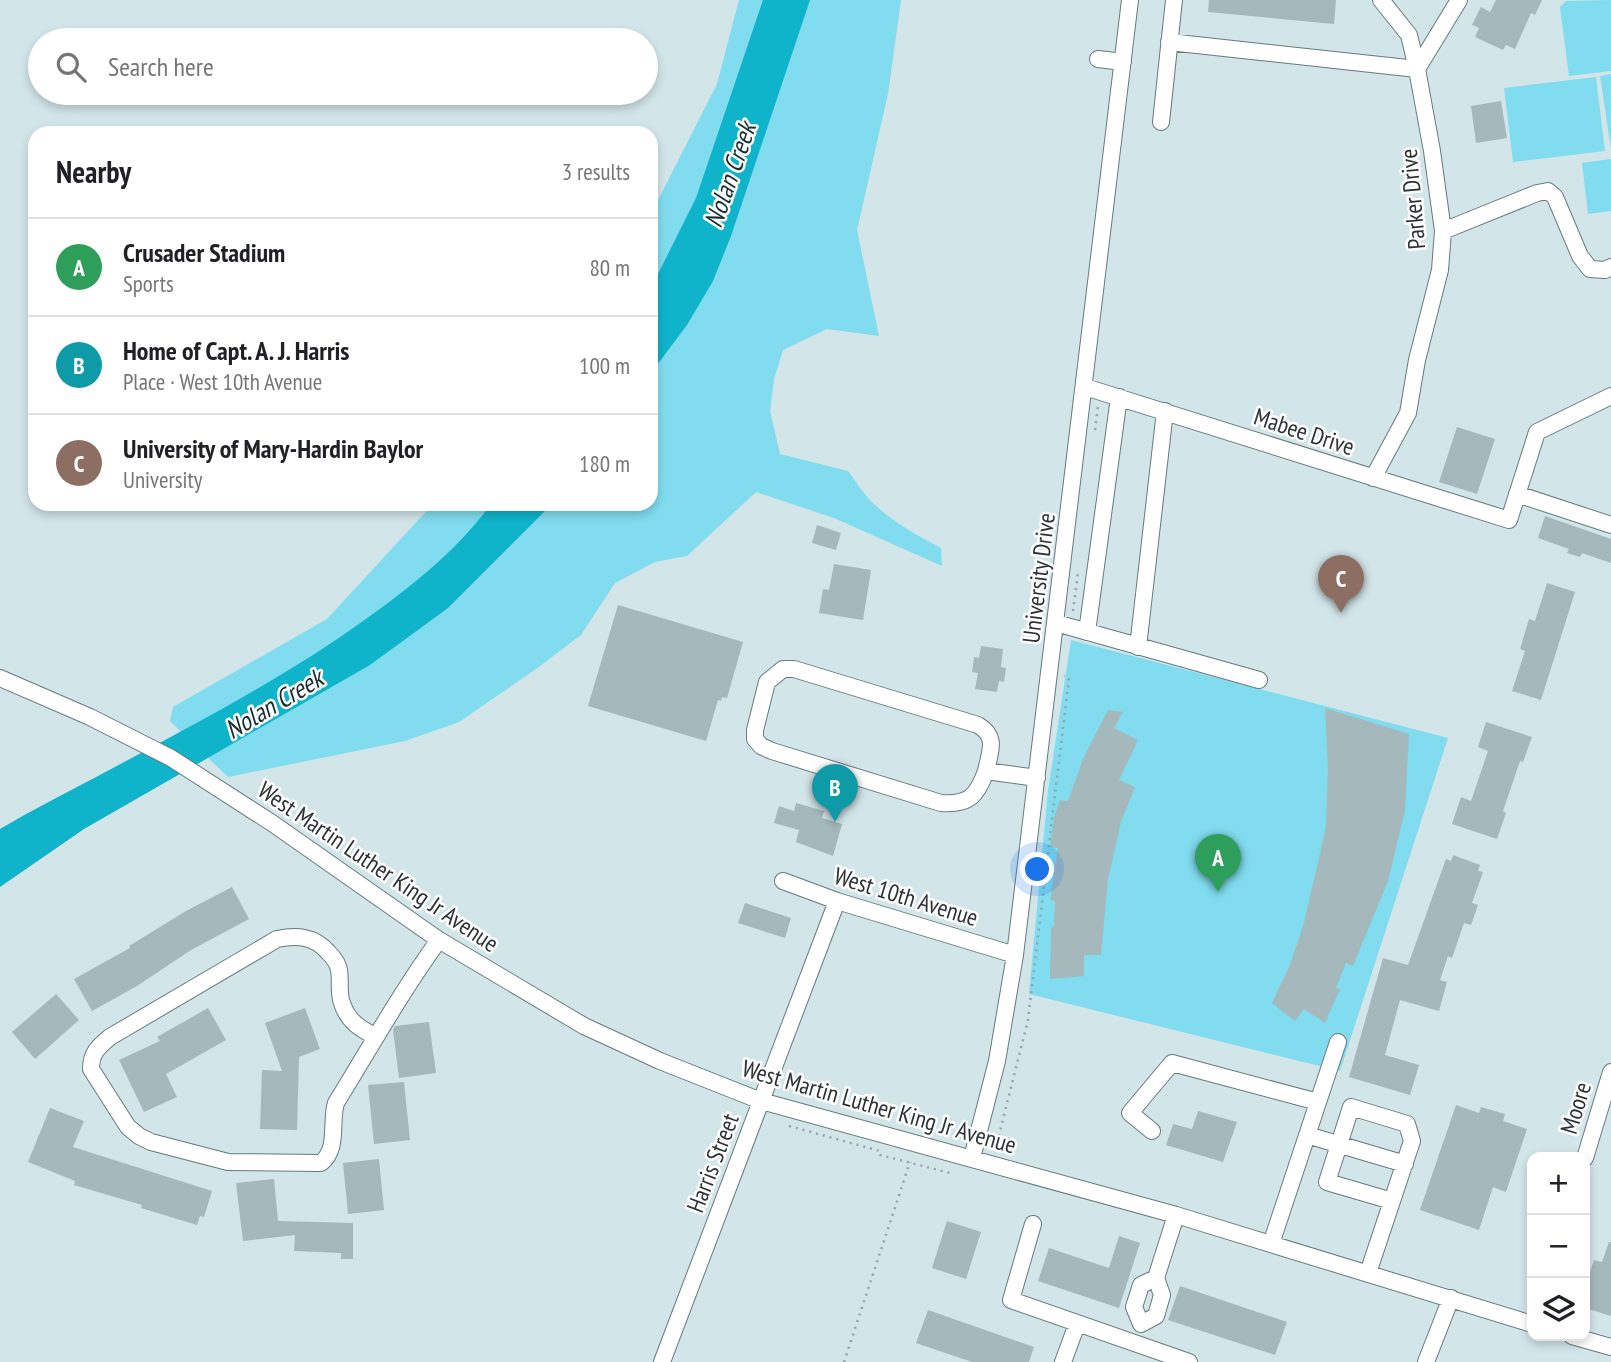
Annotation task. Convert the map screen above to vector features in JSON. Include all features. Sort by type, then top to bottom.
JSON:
[{"type":"street","name":"University Drive","points":[[972,1158],[997,1061],[1015,954],[1037,778],[1072,628],[1085,387],[1130,0]]},
{"type":"street","points":[[1161,122],[1174,0]]},
{"type":"street","name":"Parker Drive","points":[[1373,478],[1408,413],[1417,360],[1440,270],[1443,231],[1418,69],[1409,35],[1381,0]]},
{"type":"street","points":[[1169,42],[1418,69],[1459,0]]},
{"type":"street","points":[[1098,59],[1123,62]]},
{"type":"street","points":[[1443,231],[1548,191],[1555,197],[1580,256],[1590,269],[1605,270],[1611,267]]},
{"type":"street","name":"Mabee Drive","points":[[1085,387],[1509,520],[1517,494]]},
{"type":"street","points":[[1611,396],[1537,432],[1517,494],[1611,525]]},
{"type":"street","points":[[1119,397],[1072,628],[1259,680]]},
{"type":"street","points":[[1138,647],[1165,411]]},
{"type":"street","points":[[783,669],[794,669],[978,725],[988,731],[991,737],[986,771],[979,790],[969,799],[957,804],[941,803],[772,751],[761,746],[755,739],[767,682],[783,669]]},
{"type":"street","name":"West Martin Luther King Jr Avenue","points":[[3,679],[141,742],[203,778],[439,940],[584,1026],[660,1061],[761,1101],[1176,1215],[1527,1322]]},
{"type":"street","points":[[986,771],[1037,778]]},
{"type":"street","name":"West 10th Avenue","points":[[783,881],[837,901],[1015,954]]},
{"type":"street","name":"Harris Street","points":[[662,1362],[837,901]]},
{"type":"street","points":[[376,1037],[355,1026],[348,1016],[340,994],[339,967],[334,958],[322,945],[310,938],[293,935],[277,939],[110,1037],[97,1048],[91,1058],[91,1069],[128,1127],[151,1142],[228,1162],[321,1163],[327,1158],[331,1148],[336,1103],[376,1037],[386,1018],[439,940]]},
{"type":"street","points":[[1270,1244],[1338,1042]]},
{"type":"street","points":[[1152,1131],[1130,1114],[1172,1063],[1318,1101]]},
{"type":"street","name":"Moore","points":[[1587,1152],[1611,1072]]},
{"type":"street","points":[[1368,1273],[1412,1141],[1407,1124],[1352,1107],[1327,1182],[1392,1200]]},
{"type":"street","points":[[1307,1135],[1405,1164]]},
{"type":"street","points":[[1141,1324],[1156,1316],[1163,1295],[1156,1278],[1176,1215]]},
{"type":"street","points":[[1033,1224],[1011,1300],[1189,1362]]},
{"type":"street","points":[[1136,1345],[1141,1324],[1134,1307],[1141,1285],[1156,1278]]},
{"type":"street","points":[[1426,1362],[1451,1298]]},
{"type":"street","points":[[1063,1362],[1077,1324]]},
{"type":"street","points":[[1590,1341],[1611,1347]]},
{"type":"path","points":[[1085,387],[1098,406],[1095,432]]},
{"type":"path","points":[[1072,628],[1079,562]]},
{"type":"path","points":[[997,1143],[1028,1020],[1033,988],[1069,678],[1064,676]]},
{"type":"path","points":[[788,1125],[880,1151],[880,1155],[950,1173]]},
{"type":"path","points":[[844,1362],[910,1162]]},
{"type":"shaded area","points":[[739,0],[901,0],[888,94],[857,230],[879,336],[827,329],[783,350],[774,379],[770,411],[780,454],[848,471],[868,498],[884,513],[941,548],[942,566],[834,518],[756,492],[687,556],[655,562],[615,583],[581,635],[459,722],[405,741],[228,777],[170,721],[173,707],[327,619],[427,511],[658,511],[658,200],[717,84]]},
{"type":"shaded area","points":[[1611,0],[1611,71],[1569,76],[1560,7],[1566,1]]},
{"type":"shaded area","points":[[1611,74],[1611,149],[1600,76]]},
{"type":"shaded area","points":[[1596,77],[1605,151],[1513,162],[1504,88]]},
{"type":"shaded area","points":[[1611,159],[1611,211],[1588,214],[1582,163]]},
{"type":"shaded area","points":[[1071,640],[1448,738],[1340,1071],[1029,994],[1048,791]]},
{"type":"water","name":"Nolan Creek","points":[[763,0],[810,0],[731,236],[713,281],[687,325],[658,364],[658,274],[696,198]]},
{"type":"water","name":"Nolan Creek","points":[[485,511],[545,511],[448,608],[370,665],[84,829],[0,887],[0,829],[168,739],[338,639],[435,565]]},
{"type":"building","points":[[1209,0],[1336,0],[1334,24],[1208,12]]},
{"type":"building","points":[[1496,0],[1542,0],[1535,15],[1531,13],[1515,49],[1506,45],[1503,50],[1475,37],[1479,28],[1472,25],[1481,7],[1490,12]]},
{"type":"building","points":[[1501,101],[1507,138],[1476,143],[1471,106]]},
{"type":"building","points":[[1457,427],[1495,439],[1477,494],[1439,482]]},
{"type":"building","points":[[1545,516],[1611,539],[1611,563],[1582,553],[1580,557],[1567,553],[1569,549],[1538,538]]},
{"type":"building","points":[[817,525],[841,533],[836,550],[812,543]]},
{"type":"building","points":[[834,564],[871,570],[863,620],[819,613],[823,589],[829,590]]},
{"type":"building","points":[[1547,583],[1575,592],[1541,700],[1512,691],[1525,651],[1520,649],[1529,619],[1535,621]]},
{"type":"building","points":[[618,605],[743,642],[727,698],[718,700],[706,741],[588,706]]},
{"type":"building","points":[[981,646],[1003,649],[1001,667],[1006,668],[1004,682],[999,681],[997,692],[975,689],[978,673],[972,672],[974,657],[979,658]]},
{"type":"building","points":[[1325,708],[1409,734],[1405,810],[1388,881],[1353,966],[1346,963],[1336,988],[1340,989],[1325,1023],[1304,1009],[1295,1021],[1272,1003],[1290,965],[1304,923],[1326,827],[1328,767]]},
{"type":"building","points":[[1108,710],[1123,712],[1114,728],[1138,740],[1119,780],[1135,787],[1121,822],[1108,879],[1101,955],[1084,955],[1084,976],[1050,979],[1051,928],[1054,926],[1055,901],[1050,900],[1058,848],[1050,847],[1054,818],[1060,800],[1068,801],[1083,759]]},
{"type":"building","points":[[1486,722],[1532,737],[1523,762],[1520,761],[1503,811],[1506,813],[1497,839],[1452,824],[1461,797],[1471,801],[1488,751],[1478,747]]},
{"type":"building","points":[[796,803],[824,811],[822,818],[842,824],[833,856],[796,842],[799,830],[774,823],[779,806],[794,811]]},
{"type":"building","points":[[1453,855],[1480,865],[1478,871],[1483,872],[1472,903],[1478,905],[1471,925],[1464,923],[1452,958],[1448,956],[1440,980],[1447,982],[1439,1011],[1400,1000],[1385,1055],[1419,1065],[1410,1095],[1349,1077],[1383,958],[1408,965],[1446,859],[1451,861]]},
{"type":"building","points":[[232,887],[249,919],[191,950],[137,986],[92,1011],[74,979],[130,948],[129,946],[186,911]]},
{"type":"building","points":[[745,903],[791,918],[785,938],[738,923]]},
{"type":"building","points":[[56,994],[79,1020],[35,1059],[12,1032]]},
{"type":"building","points":[[208,1008],[226,1040],[166,1074],[177,1097],[144,1112],[119,1060],[160,1041],[157,1037]]},
{"type":"building","points":[[305,1008],[320,1049],[299,1057],[297,1130],[260,1129],[262,1070],[282,1071],[265,1023]]},
{"type":"building","points":[[429,1022],[436,1073],[399,1078],[393,1030],[395,1026]]},
{"type":"building","points":[[404,1082],[410,1140],[374,1144],[368,1085]]},
{"type":"building","points":[[1456,1105],[1479,1113],[1481,1107],[1505,1114],[1503,1121],[1527,1129],[1506,1192],[1493,1187],[1479,1230],[1420,1210]]},
{"type":"building","points":[[50,1108],[84,1121],[73,1147],[212,1191],[204,1217],[200,1216],[197,1225],[141,1208],[142,1205],[74,1185],[75,1181],[28,1162]]},
{"type":"building","points":[[1198,1111],[1237,1122],[1223,1162],[1166,1145],[1173,1124],[1192,1129]]},
{"type":"building","points":[[379,1159],[384,1210],[348,1214],[343,1163]]},
{"type":"building","points":[[274,1179],[278,1221],[353,1223],[353,1259],[341,1259],[341,1253],[294,1251],[295,1235],[243,1241],[236,1183]]},
{"type":"building","points":[[947,1221],[981,1232],[966,1279],[932,1268]]},
{"type":"building","points":[[1119,1236],[1140,1243],[1119,1308],[1038,1281],[1049,1248],[1109,1268]]},
{"type":"building","points":[[1611,1242],[1611,1316],[1590,1310],[1590,1272],[1594,1260],[1602,1262]]},
{"type":"building","points":[[1180,1286],[1287,1322],[1275,1355],[1168,1320]]},
{"type":"building","points":[[928,1310],[1034,1347],[1029,1362],[972,1362],[916,1343]]},
{"type":"place","name":"University of Mary-Hardin Baylor","points":[[1341,613]]},
{"type":"place","name":"Home of Capt. A. J. Harris","points":[[835,822]]},
{"type":"place","name":"Crusader Stadium","points":[[1218,892]]}]
